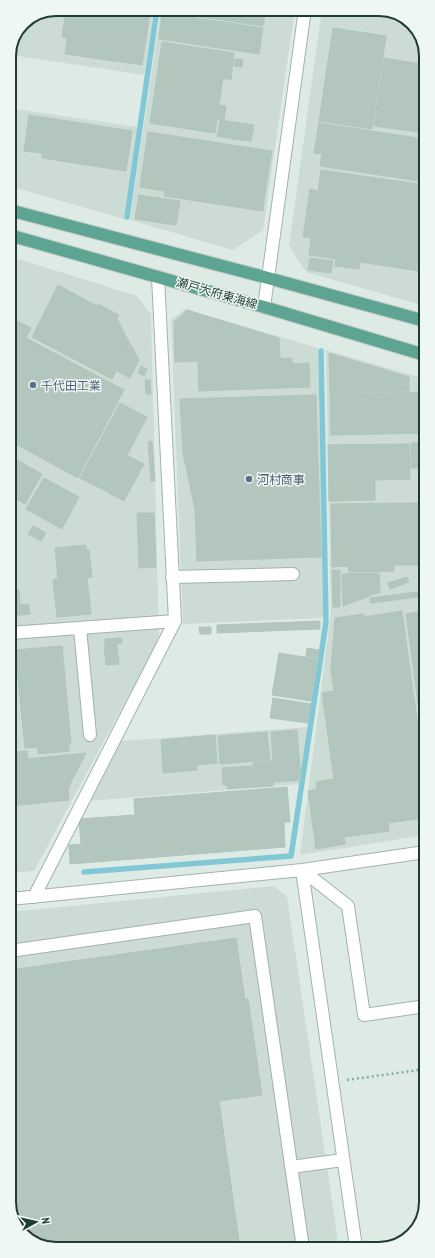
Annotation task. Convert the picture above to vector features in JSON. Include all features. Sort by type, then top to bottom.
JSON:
[{"type":"main road","points":[[16,212],[419,319]]},
{"type":"main road","name":"瀬戸大府東海線","points":[[16,237],[264,306],[419,353]]},
{"type":"street","points":[[264,306],[304,16]]},
{"type":"street","points":[[34,897],[175,621],[158,277]]},
{"type":"street","points":[[172,577],[293,574]]},
{"type":"street","points":[[16,633],[175,621]]},
{"type":"street","points":[[80,628],[90,735]]},
{"type":"street","points":[[16,898],[302,870],[419,853]]},
{"type":"street","points":[[302,870],[348,906],[364,1015],[419,1007]]},
{"type":"street","points":[[302,870],[355,1242]]},
{"type":"street","points":[[16,950],[255,916],[302,1242]]},
{"type":"street","points":[[291,1167],[343,1160]]},
{"type":"path","points":[[332,1082],[419,1070]]},
{"type":"shaded area","points":[[153,16],[144,75],[16,56],[17,48],[19,41],[28,28],[41,19],[48,17]]},
{"type":"shaded area","points":[[160,16],[294,16],[263,230],[233,250],[130,220]]},
{"type":"shaded area","points":[[321,16],[381,16],[399,21],[415,38],[419,51],[419,304],[306,272],[289,246]]},
{"type":"shaded area","points":[[16,109],[137,127],[124,219],[16,188]]},
{"type":"shaded area","points":[[16,258],[137,296],[151,314],[159,639],[34,871],[16,872]]},
{"type":"shaded area","points":[[185,309],[318,348],[324,618],[183,624],[171,320]]},
{"type":"shaded area","points":[[326,350],[419,377],[419,836],[300,855],[331,612]]},
{"type":"shaded area","points":[[308,727],[301,784],[89,801],[121,741]]},
{"type":"shaded area","points":[[274,886],[287,897],[338,1242],[54,1242],[36,1237],[28,1230],[19,1217],[16,1207],[16,911]]},
{"type":"building","points":[[65,16],[70,16],[69,23],[64,22]]},
{"type":"building","points":[[71,16],[136,16],[149,18],[142,65],[65,54],[67,38],[62,37],[64,23],[69,24]]},
{"type":"building","points":[[162,16],[182,16],[263,28],[259,54],[159,39]]},
{"type":"building","points":[[195,16],[265,16],[263,26]]},
{"type":"building","points":[[333,28],[386,36],[372,129],[319,121]]},
{"type":"building","points":[[162,42],[234,53],[231,80],[223,78],[219,105],[226,106],[224,120],[217,119],[215,133],[150,123]]},
{"type":"building","points":[[384,58],[414,63],[404,130],[374,126]]},
{"type":"building","points":[[235,59],[243,60],[242,67],[234,66]]},
{"type":"building","points":[[415,63],[419,63],[419,132],[405,130]]},
{"type":"building","points":[[29,115],[132,131],[126,171],[42,158],[42,153],[24,151]]},
{"type":"building","points":[[220,120],[254,125],[251,141],[233,139],[235,129],[219,126]]},
{"type":"building","points":[[319,123],[419,138],[419,181],[320,166],[322,154],[314,153]]},
{"type":"building","points":[[219,127],[234,129],[233,139],[217,136]]},
{"type":"building","points":[[148,132],[272,151],[264,200],[165,185],[164,191],[140,187]]},
{"type":"building","points":[[321,170],[419,184],[419,271],[360,262],[359,269],[335,266],[336,259],[309,255],[311,238],[303,237],[310,189],[318,191]]},
{"type":"building","points":[[166,186],[264,201],[263,211],[164,196]]},
{"type":"building","points":[[139,195],[180,201],[176,225],[135,219]]},
{"type":"building","points":[[310,258],[333,261],[331,273],[308,270]]},
{"type":"building","points":[[58,285],[97,306],[98,304],[119,315],[117,319],[130,344],[112,379],[32,337]]},
{"type":"building","points":[[187,310],[279,338],[280,358],[175,362],[174,322]]},
{"type":"building","points":[[16,320],[31,328],[26,338],[124,390],[78,478],[16,444]]},
{"type":"building","points":[[131,345],[139,360],[130,378],[117,371]]},
{"type":"building","points":[[329,353],[409,377],[409,391],[330,393]]},
{"type":"building","points":[[292,358],[292,364],[309,363],[310,387],[199,391],[198,361]]},
{"type":"building","points":[[141,366],[147,369],[144,376],[138,373]]},
{"type":"building","points":[[145,380],[150,380],[151,394],[146,394]]},
{"type":"building","points":[[419,392],[419,433],[331,435],[330,394]]},
{"type":"building","points":[[316,395],[321,557],[197,561],[195,509],[183,453],[180,399]]},
{"type":"building","points":[[120,403],[147,417],[108,492],[80,478]]},
{"type":"building","points":[[152,441],[155,481],[151,481],[148,442]]},
{"type":"building","points":[[411,443],[419,443],[419,468],[411,468]]},
{"type":"building","points":[[409,444],[410,479],[375,480],[375,500],[329,501],[328,445]]},
{"type":"building","points":[[128,456],[144,464],[124,501],[109,493]]},
{"type":"building","points":[[16,459],[42,474],[25,504],[16,499]]},
{"type":"building","points":[[44,478],[79,497],[62,529],[26,509]]},
{"type":"building","points":[[419,503],[419,565],[394,565],[394,571],[349,572],[348,566],[332,567],[331,504]]},
{"type":"building","points":[[137,513],[154,513],[156,567],[139,568]]},
{"type":"building","points":[[33,526],[46,533],[41,541],[28,534]]},
{"type":"building","points":[[86,545],[86,550],[89,550],[92,577],[87,578],[91,614],[57,617],[53,580],[58,579],[55,548]]},
{"type":"building","points":[[332,570],[340,570],[340,607],[333,607]]},
{"type":"building","points":[[379,573],[380,592],[343,606],[342,574]]},
{"type":"building","points":[[407,577],[409,582],[390,589],[388,583]]},
{"type":"building","points":[[16,590],[19,590],[20,605],[29,604],[30,614],[16,615]]},
{"type":"building","points":[[419,592],[419,597],[371,603],[370,598]]},
{"type":"building","points":[[402,611],[419,734],[419,819],[388,823],[389,831],[344,837],[345,844],[316,849],[308,791],[335,787],[322,693],[334,691],[331,669],[335,618],[364,614],[364,617]]},
{"type":"building","points":[[419,612],[419,642],[410,643],[406,614]]},
{"type":"building","points":[[320,621],[320,629],[217,633],[217,625]]},
{"type":"building","points":[[199,627],[211,627],[211,634],[200,634]]},
{"type":"building","points":[[121,638],[122,643],[105,645],[105,639]]},
{"type":"building","points":[[419,642],[419,711],[410,643]]},
{"type":"building","points":[[117,644],[119,664],[106,665],[104,646]]},
{"type":"building","points":[[62,646],[71,744],[68,744],[69,751],[38,754],[38,747],[25,748],[16,650]]},
{"type":"building","points":[[307,648],[319,650],[318,658],[306,656]]},
{"type":"building","points":[[279,653],[317,659],[311,701],[272,695]]},
{"type":"building","points":[[273,698],[311,704],[308,723],[270,718]]},
{"type":"building","points":[[297,730],[301,780],[273,782],[273,786],[228,789],[227,785],[223,785],[222,768],[253,766],[253,763],[273,761],[271,732]]},
{"type":"building","points":[[267,732],[270,760],[220,764],[218,736]]},
{"type":"building","points":[[215,735],[217,763],[197,765],[197,770],[163,773],[161,740]]},
{"type":"building","points":[[27,751],[28,759],[86,753],[68,788],[69,800],[16,805],[16,752]]},
{"type":"building","points":[[333,779],[334,787],[317,789],[316,782]]},
{"type":"building","points":[[287,787],[290,822],[284,822],[285,847],[70,864],[69,845],[81,844],[79,819],[135,815],[134,799]]},
{"type":"building","points":[[236,938],[245,1000],[248,999],[262,1095],[219,1101],[239,1242],[54,1242],[36,1237],[23,1224],[16,1207],[16,969]]},
{"type":"waterway","points":[[127,217],[156,16]]},
{"type":"waterway","points":[[84,872],[291,856],[326,622],[321,351]]},
{"type":"place","name":"千代田工業","points":[[33,385]]},
{"type":"place","name":"河村商事","points":[[249,479]]}]
